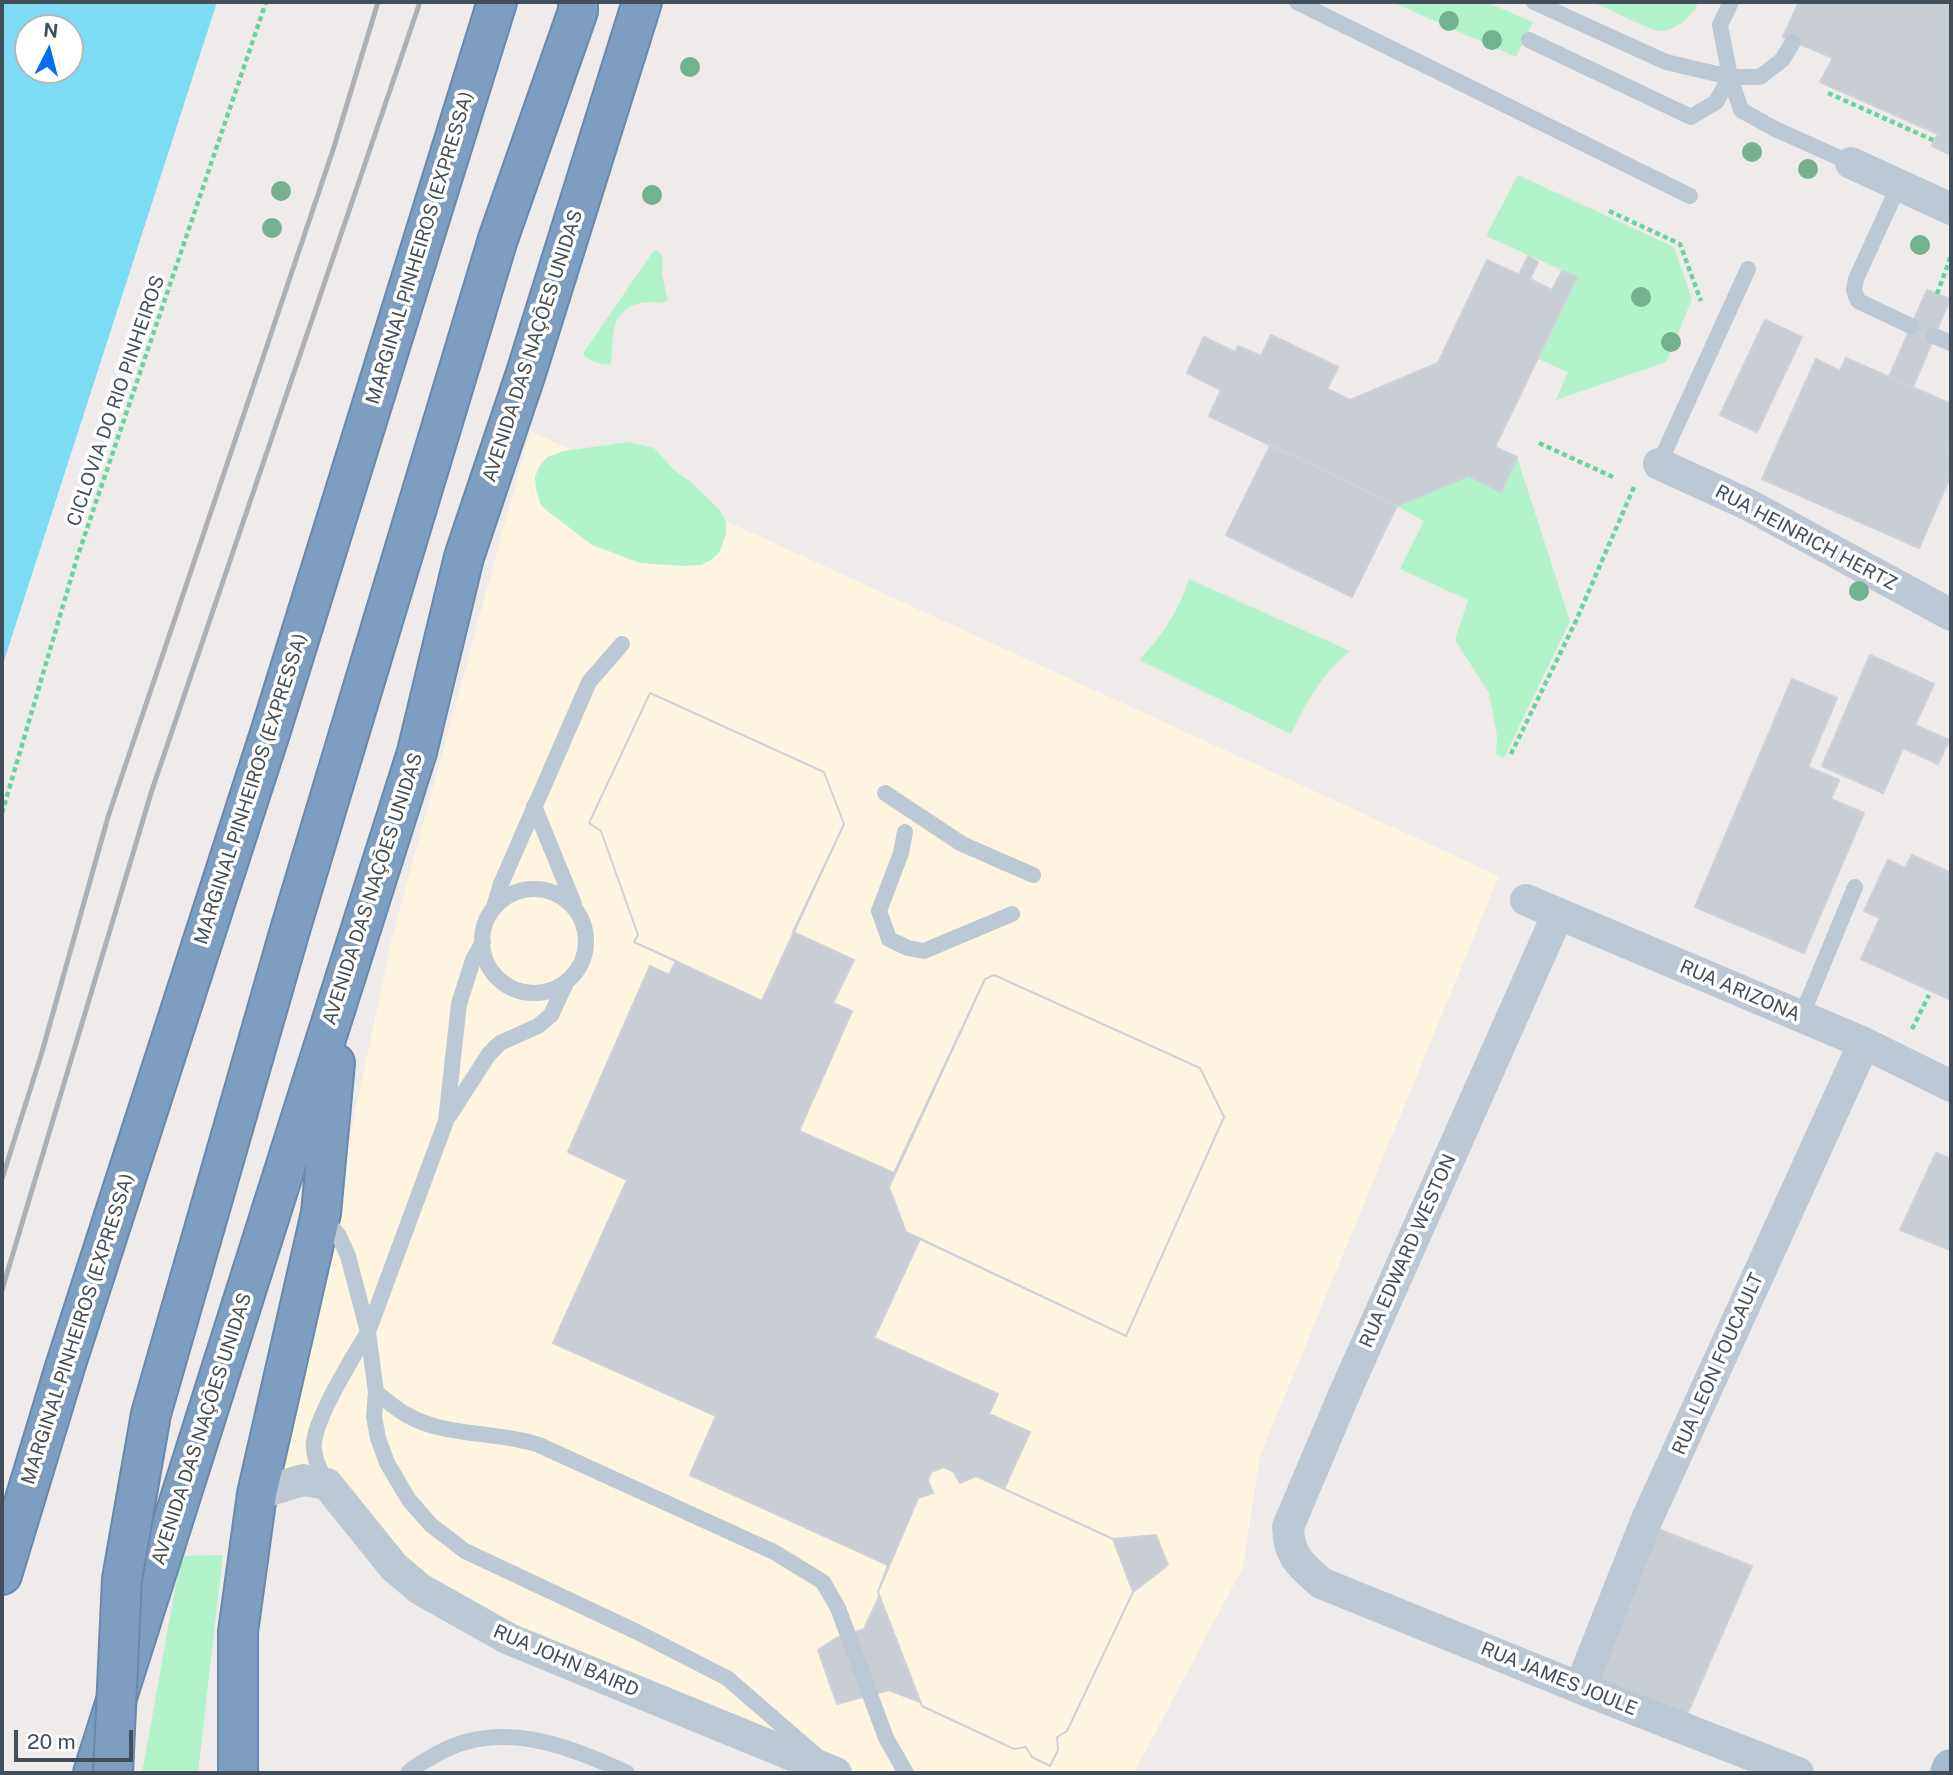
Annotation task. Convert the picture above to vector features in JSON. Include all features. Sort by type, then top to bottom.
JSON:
[{"type":"highway","name":"MARGINAL PINHEIROS (EXPRESSA)","points":[[2,1575],[69,1354],[271,730],[497,2]]},
{"type":"highway","points":[[113,1773],[122,1579],[150,1414],[290,930],[498,239],[578,11],[578,2]]},
{"type":"highway","name":"AVENIDA DAS NAÇÕES UNIDAS","points":[[93,1773],[418,752],[464,556],[526,373],[642,2]]},
{"type":"highway","points":[[238,1773],[238,1632],[257,1494],[321,1213],[342,988]]},
{"type":"main road","points":[[1949,1773],[1951,1768]]},
{"type":"street","points":[[1851,163],[1951,209]]},
{"type":"street","name":"RUA HEINRICH HERTZ","points":[[1659,464],[1749,505],[1951,615]]},
{"type":"street","name":"RUA ARIZONA","points":[[1526,900],[1864,1043],[1951,1086]]},
{"type":"street","name":"RUA EDWARD WESTON","points":[[1321,1583],[1298,1563],[1289,1546],[1288,1527],[1348,1385],[1558,914]]},
{"type":"street","name":"RUA LEON FOUCAULT","points":[[1580,1688],[1647,1519],[1864,1043]]},
{"type":"street","points":[[257,1494],[303,1480],[327,1484]]},
{"type":"street","name":"RUA JOHN BAIRD","points":[[327,1484],[394,1567],[420,1589],[509,1639],[837,1773]]},
{"type":"street","name":"RUA JAMES JOULE","points":[[1321,1583],[1798,1773]]},
{"type":"lane","points":[[1297,2],[1690,196]]},
{"type":"lane","points":[[1534,2],[1666,62],[1730,77],[1760,77],[1782,60],[1793,42]]},
{"type":"lane","points":[[1731,2],[1720,25],[1730,77],[1741,110],[1773,128],[1851,163]]},
{"type":"lane","points":[[1529,40],[1691,117],[1716,102],[1730,77]]},
{"type":"lane","points":[[1899,185],[1856,279],[1854,290],[1858,301],[1910,326]]},
{"type":"lane","points":[[1659,464],[1748,269]]},
{"type":"lane","points":[[1934,336],[1951,343]]},
{"type":"lane","points":[[494,910],[501,884],[589,682],[622,644]]},
{"type":"lane","points":[[886,793],[962,844],[1033,875]]},
{"type":"lane","points":[[327,1484],[316,1459],[314,1442],[324,1413],[368,1332],[446,1121],[489,1054],[500,1043],[538,1027],[551,1015],[566,983],[585,956],[587,940],[583,923],[534,806]]},
{"type":"lane","points":[[905,832],[901,853],[879,911],[889,939],[908,948],[924,951],[1012,914]]},
{"type":"lane","points":[[1801,1017],[1855,887]]},
{"type":"lane","points":[[566,983],[551,991],[534,993],[520,992],[508,986],[488,966],[483,949],[483,932],[489,916],[500,902],[515,892],[531,889],[555,894],[575,909]]},
{"type":"lane","points":[[446,1121],[459,1004],[473,960],[483,942]]},
{"type":"lane","points":[[321,1213],[339,1236],[348,1256],[368,1332],[376,1392],[374,1417],[387,1463],[409,1500],[431,1525],[465,1551],[635,1631],[727,1678],[837,1773]]},
{"type":"lane","points":[[376,1392],[408,1416],[447,1429],[522,1439],[539,1445],[774,1552],[822,1582],[838,1608],[886,1738],[906,1773]]},
{"type":"lane","points":[[408,1773],[440,1752],[487,1737],[538,1739],[594,1757],[626,1773]]},
{"type":"path","name":"CICLOVIA DO RIO PINHEIROS","points":[[2,813],[77,558],[266,2]]},
{"type":"path","points":[[1828,93],[1935,141]]},
{"type":"path","points":[[1609,211],[1680,244],[1701,301]]},
{"type":"path","points":[[1937,294],[1951,256]]},
{"type":"path","points":[[1539,443],[1613,477]]},
{"type":"path","points":[[1511,754],[1575,623],[1621,517]]},
{"type":"path","points":[[1911,1032],[1929,995]]},
{"type":"shaded area","points":[[530,431],[1499,876],[1260,1456],[1243,1567],[1134,1773],[836,1773],[420,1589],[327,1484],[281,1486],[299,1378],[392,938]]},
{"type":"green space","points":[[1392,2],[1486,2],[1533,22],[1516,57]]},
{"type":"green space","points":[[1592,2],[1699,2],[1683,21],[1660,31]]},
{"type":"green space","points":[[1518,175],[1674,247],[1692,299],[1666,362],[1556,400],[1568,372],[1538,359],[1577,277],[1486,236]]},
{"type":"green space","points":[[654,250],[659,251],[663,258],[662,274],[668,301],[641,303],[622,313],[614,328],[611,364],[601,364],[587,358],[584,352]]},
{"type":"green space","points":[[629,442],[654,448],[674,470],[720,510],[726,521],[726,534],[719,553],[711,560],[701,565],[683,566],[640,563],[592,545],[541,506],[535,477],[547,457],[564,451]]},
{"type":"green space","points":[[1517,457],[1570,621],[1504,758],[1496,754],[1497,736],[1489,693],[1455,640],[1468,600],[1400,569],[1424,521],[1397,506],[1469,476],[1501,491]]},
{"type":"green space","points":[[1189,579],[1350,651],[1331,669],[1316,689],[1291,734],[1139,660],[1169,622]]},
{"type":"green space","points":[[223,1555],[198,1773],[142,1773],[181,1556]]},
{"type":"water","points":[[2,2],[217,2],[2,667]]},
{"type":"building","points":[[1799,2],[1951,2],[1951,155],[1932,146],[1938,134],[1820,82],[1833,58],[1783,37]]},
{"type":"building","points":[[1528,256],[1538,262],[1530,279],[1552,290],[1562,271],[1577,277],[1495,447],[1517,457],[1501,492],[1469,476],[1397,506],[1209,416],[1221,390],[1187,373],[1204,337],[1235,352],[1238,346],[1261,356],[1271,335],[1338,367],[1327,389],[1350,400],[1438,363],[1487,260],[1519,275]]},
{"type":"building","points":[[1927,290],[1950,299],[1913,387],[1889,377]]},
{"type":"building","points":[[1765,320],[1802,337],[1757,432],[1720,415]]},
{"type":"building","points":[[1846,358],[1951,404],[1951,443],[1947,453],[1951,454],[1951,475],[1919,548],[1762,479],[1816,359],[1840,371]]},
{"type":"building","points":[[1271,444],[1397,506],[1352,597],[1226,535]]},
{"type":"building","points":[[1870,655],[1934,684],[1915,725],[1949,740],[1938,764],[1903,748],[1883,793],[1822,766]]},
{"type":"building","points":[[1792,679],[1837,698],[1808,767],[1839,780],[1831,799],[1864,813],[1804,953],[1695,907]]},
{"type":"building","points":[[650,693],[824,772],[844,824],[762,1001],[634,942],[638,935],[601,831],[589,823]]},
{"type":"building","points":[[650,693],[824,772],[844,824],[793,932],[854,960],[833,1003],[852,1011],[799,1131],[894,1173],[985,979],[994,975],[1200,1068],[1224,1117],[1126,1336],[920,1239],[874,1338],[998,1394],[989,1414],[1030,1432],[1004,1489],[1113,1539],[1133,1592],[1067,1731],[1057,1737],[1058,1750],[1050,1766],[1032,1757],[1026,1747],[1014,1749],[922,1706],[878,1592],[888,1565],[690,1475],[716,1416],[553,1343],[627,1180],[568,1152],[650,966],[669,975],[676,961],[634,942],[638,935],[601,831],[589,823]]},
{"type":"building","points":[[1912,855],[1951,873],[1951,1000],[1861,959],[1880,918],[1864,911],[1888,860],[1905,868]]},
{"type":"building","points":[[994,975],[1200,1068],[1224,1117],[1126,1336],[906,1232],[889,1187],[985,979]]},
{"type":"building","points":[[1936,1153],[1951,1159],[1951,1250],[1900,1230]]},
{"type":"building","points":[[944,1467],[954,1472],[960,1483],[976,1476],[1113,1539],[1133,1592],[1067,1731],[1057,1737],[1058,1750],[1050,1766],[1032,1757],[1026,1747],[1014,1749],[922,1706],[879,1597],[878,1592],[918,1498],[933,1493],[928,1481],[931,1472]]},
{"type":"building","points":[[1648,1525],[1752,1566],[1684,1721],[1594,1686]]},
{"type":"building","points":[[1156,1535],[1168,1565],[1133,1592],[1113,1539]]},
{"type":"building","points":[[879,1597],[920,1702],[889,1690],[837,1704],[818,1650],[836,1638],[864,1629]]},
{"type":"railway","points":[[2,1179],[42,1052],[108,817],[334,147],[378,2]]},
{"type":"railway","points":[[2,1290],[152,790],[420,2]]}]
